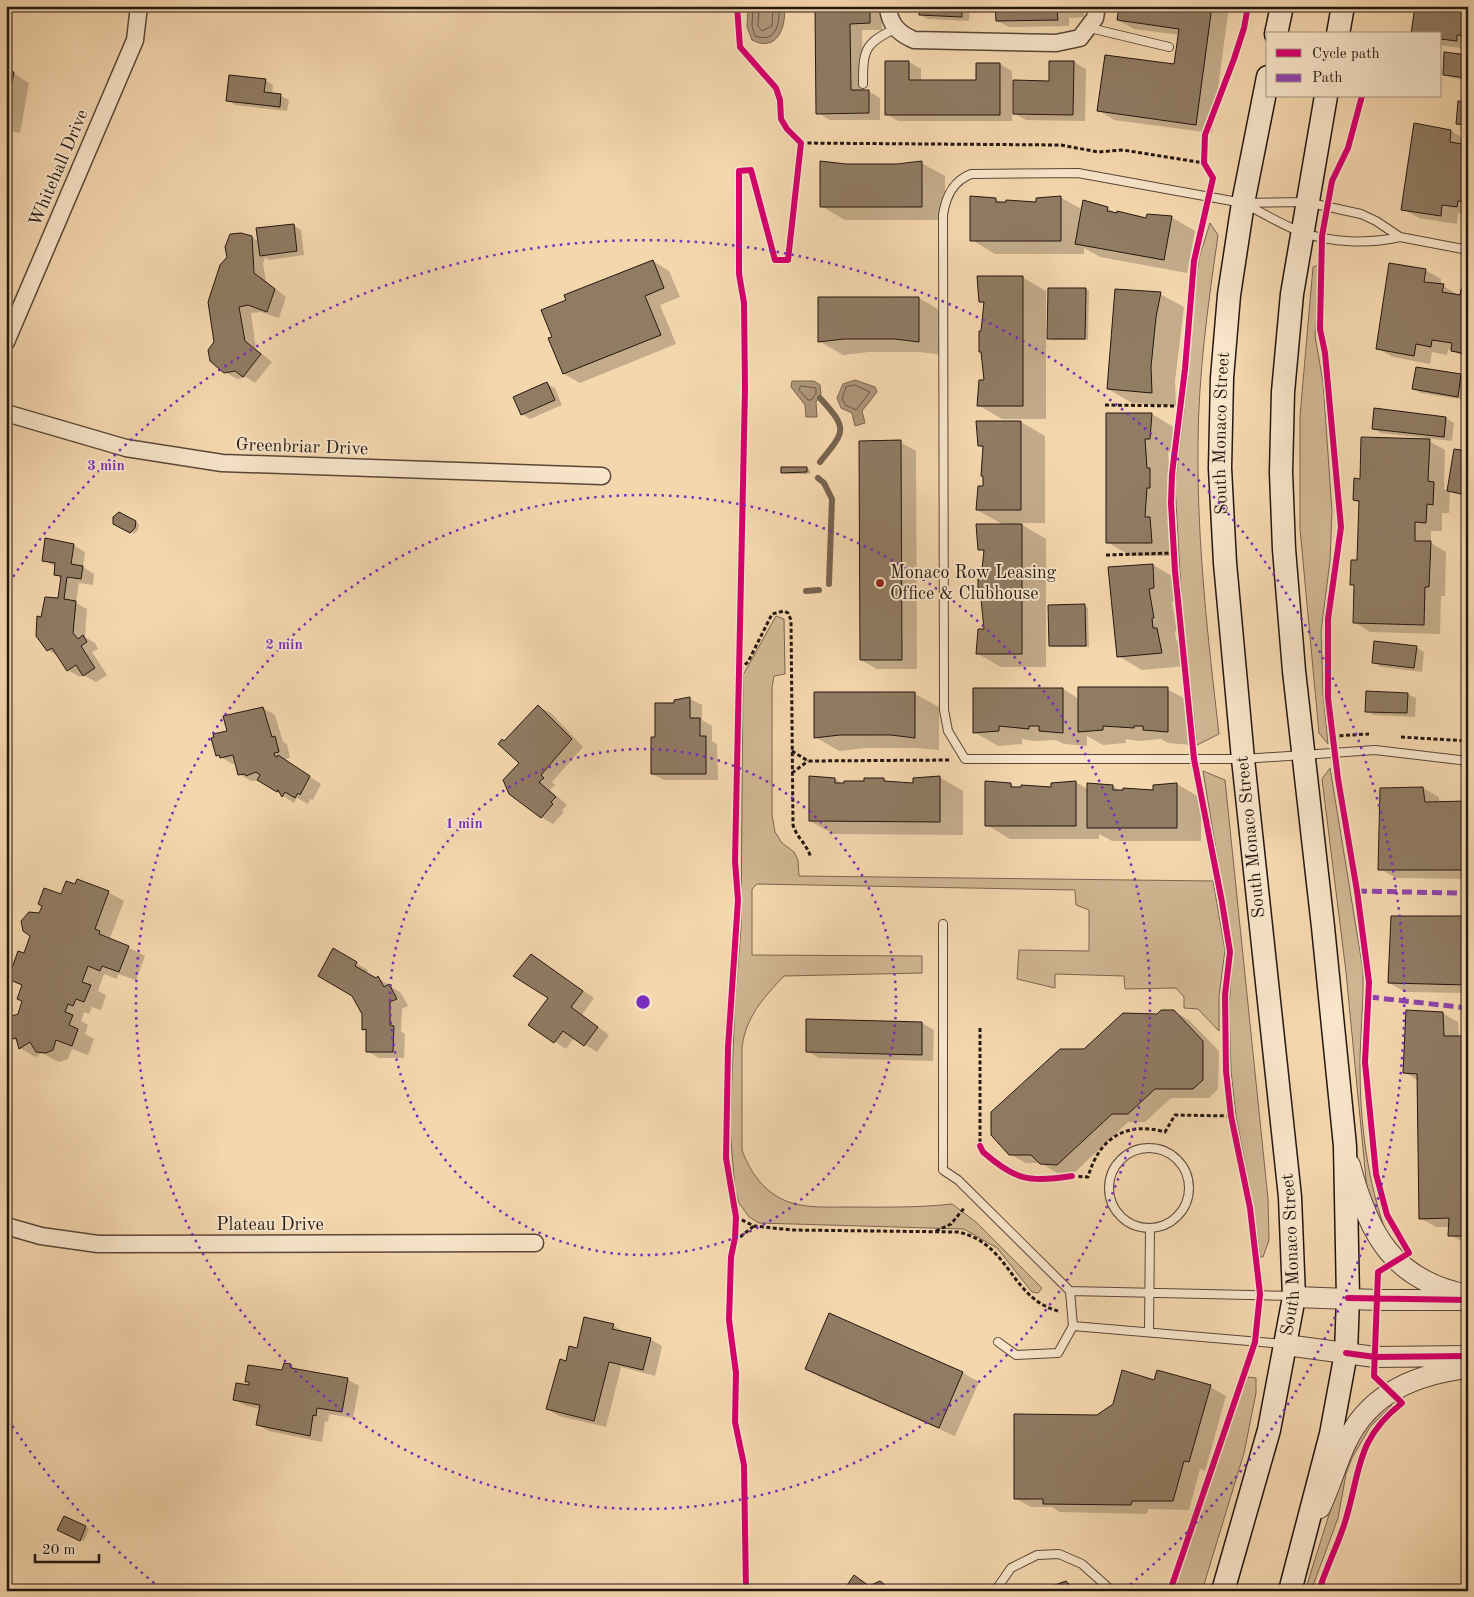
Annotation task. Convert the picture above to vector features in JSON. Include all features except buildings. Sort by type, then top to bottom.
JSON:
[{"type":"main road","points":[[1276,32],[1282,6]]},
{"type":"main road","points":[[1338,32],[1343,6]]},
{"type":"main road","name":"South Monaco Street","points":[[1223,1591],[1270,1430],[1294,1296],[1290,1197],[1242,759],[1225,563],[1220,444],[1224,343],[1243,204],[1266,87]]},
{"type":"main road","points":[[1290,1591],[1332,1434],[1346,1353],[1348,1298],[1345,1146],[1323,926],[1302,754],[1286,574],[1281,472],[1282,392],[1290,308],[1306,202],[1326,98]]},
{"type":"street","name":"Whitehall Drive","points":[[6,342],[135,40],[139,6]]},
{"type":"street","points":[[888,6],[890,20],[895,29],[914,40],[1056,43],[1080,38],[1090,28],[1095,18],[1097,6]]},
{"type":"street","name":"Greenbriar Drive","points":[[6,413],[126,448],[222,463],[602,476]]},
{"type":"street","points":[[1345,1146],[1361,1201],[1376,1236],[1387,1250],[1402,1267],[1417,1277],[1432,1285],[1468,1295]]},
{"type":"street","name":"Plateau Drive","points":[[6,1226],[41,1236],[98,1244],[536,1243]]},
{"type":"street","points":[[1294,1296],[1468,1300]]},
{"type":"street","points":[[1286,1345],[1375,1357],[1468,1356]]},
{"type":"street","points":[[1303,1543],[1347,1441],[1365,1414],[1389,1392],[1414,1379],[1445,1371],[1468,1368]]},
{"type":"lane","points":[[1090,28],[1169,47]]},
{"type":"lane","points":[[863,84],[863,61],[866,49],[874,40],[895,29]]},
{"type":"lane","points":[[1468,250],[1400,237],[1363,242],[1301,232],[1243,204],[1100,175],[1062,172],[971,174],[959,180],[950,192],[943,221],[944,701],[948,731],[965,759],[1242,759],[1375,750],[1468,761]]},
{"type":"lane","points":[[1243,204],[1306,202],[1361,214],[1376,221],[1400,237]]},
{"type":"lane","points":[[943,924],[943,1170],[974,1196],[1070,1290],[1073,1326],[1058,1354],[1016,1355],[998,1342]]},
{"type":"lane","points":[[1149,1147],[1162,1150],[1176,1159],[1182,1165],[1189,1186],[1188,1196],[1180,1214],[1169,1223],[1150,1228],[1138,1226],[1124,1220],[1113,1206],[1109,1194],[1109,1182],[1113,1170],[1121,1159],[1133,1151],[1149,1147]]},
{"type":"lane","points":[[1149,1331],[1150,1228]]},
{"type":"lane","points":[[1070,1290],[1294,1296]]},
{"type":"lane","points":[[1073,1326],[1149,1331],[1286,1345]]},
{"type":"lane","points":[[995,1591],[1011,1568],[1037,1555],[1059,1554],[1082,1564],[1112,1591]]},
{"type":"path","points":[[794,136],[801,143],[1061,145],[1098,152],[1123,150],[1204,163]]},
{"type":"path","points":[[800,153],[801,143]]},
{"type":"path","points":[[1203,155],[1204,163],[1213,178],[1210,197]]},
{"type":"path","points":[[1178,414],[1181,397]]},
{"type":"path","points":[[1105,405],[1180,406]]},
{"type":"path","points":[[1173,546],[1174,562]]},
{"type":"path","points":[[1106,555],[1174,553]]},
{"type":"path","points":[[740,669],[748,662],[772,614],[784,611],[788,613],[791,620],[791,774],[793,825],[796,835],[808,847],[811,858]]},
{"type":"path","points":[[740,660],[740,678]]},
{"type":"path","points":[[1332,726],[1334,752]]},
{"type":"path","points":[[791,751],[808,761],[965,759]]},
{"type":"path","points":[[791,774],[808,761]]},
{"type":"path","points":[[980,1028],[981,1149]]},
{"type":"path","points":[[1230,1107],[1233,1126]]},
{"type":"path","points":[[1064,1178],[1072,1176],[1088,1177],[1096,1154],[1118,1134],[1135,1129],[1148,1128],[1165,1132],[1175,1115],[1231,1116]]},
{"type":"path","points":[[936,1232],[951,1224],[974,1196]]},
{"type":"path","points":[[733,1249],[736,1224],[734,1208]]},
{"type":"path","points":[[736,1224],[792,1230],[958,1232],[974,1235],[988,1243],[1030,1296],[1045,1307],[1072,1315]]},
{"type":"path","points":[[734,1241],[754,1226]]},
{"type":"shaded area","points":[[1210,223],[1218,235],[1202,367],[1198,420],[1198,483],[1204,591],[1219,734],[1197,745],[1182,608],[1175,485],[1188,378],[1194,295],[1199,258]]},
{"type":"shaded area","points":[[1318,265],[1319,285],[1315,336],[1323,382],[1332,511],[1330,561],[1321,631],[1323,693],[1328,744],[1319,733],[1300,529],[1300,416],[1313,267]]},
{"type":"shaded area","points":[[776,616],[784,619],[785,674],[774,676],[772,688],[772,815],[775,832],[782,843],[794,852],[798,860],[799,876],[1213,881],[1225,950],[1219,996],[1219,1031],[1198,1009],[1184,1008],[1184,997],[1176,988],[1125,989],[1124,976],[1055,974],[1055,988],[1017,979],[1019,950],[1089,951],[1089,910],[1076,905],[1075,890],[757,884],[752,889],[752,955],[922,956],[922,973],[784,976],[769,992],[747,1026],[742,1047],[742,1150],[755,1175],[767,1189],[783,1200],[805,1206],[898,1207],[952,1204],[976,1222],[1042,1288],[1038,1293],[1032,1292],[997,1248],[964,1229],[759,1223],[749,1217],[739,1203],[735,1189],[730,1129],[735,1002],[741,928],[743,675]]},
{"type":"shaded area","points":[[1330,768],[1363,970],[1360,1066],[1363,1130],[1374,1194],[1387,1235],[1377,1218],[1367,1190],[1346,972],[1322,779]]},
{"type":"shaded area","points":[[1203,771],[1225,780],[1268,1199],[1269,1240],[1263,1257],[1260,1257],[1253,1205],[1236,1116],[1231,1071],[1229,1006],[1233,952]]},
{"type":"shaded area","points":[[1247,1377],[1256,1378],[1256,1393],[1244,1453],[1202,1591],[1173,1591]]},
{"type":"shaded area","points":[[1385,1404],[1392,1405],[1370,1427],[1352,1458],[1346,1474],[1338,1518],[1311,1591],[1305,1591],[1351,1445]]},
{"type":"water","points":[[748,6],[784,6],[784,22],[779,36],[768,43],[752,40],[747,27]]},
{"type":"water","points":[[855,380],[875,387],[877,392],[862,411],[865,423],[855,426],[852,413],[841,408],[837,398],[843,384]]},
{"type":"water","points":[[792,381],[814,381],[820,385],[821,394],[816,402],[817,417],[806,417],[805,405],[791,387]]},
{"type":"waterway","points":[[820,398],[839,423],[840,430],[835,443],[820,462]]},
{"type":"waterway","points":[[818,478],[824,483],[832,499],[829,584]]},
{"type":"waterway","points":[[806,591],[819,590]]},
{"type":"marked path","points":[[1357,891],[1457,893]]},
{"type":"marked path","points":[[1369,997],[1468,1008]]},
{"type":"cycle path","points":[[737,6],[740,47],[776,88],[780,100],[781,119],[787,129],[801,143],[788,260],[775,260],[751,170],[739,171],[739,274],[744,303],[745,389],[735,861],[738,900],[728,1048],[726,1158],[736,1217],[735,1238],[731,1257],[729,1320],[736,1373],[735,1422],[744,1465],[746,1591]]},
{"type":"cycle path","points":[[1170,1591],[1255,1342],[1260,1294],[1250,1208],[1231,1116],[1226,1071],[1225,995],[1230,952],[1194,759],[1175,571],[1171,503],[1172,474],[1185,369],[1194,261],[1213,178],[1204,163],[1205,135],[1234,59],[1244,28],[1248,6]]},
{"type":"cycle path","points":[[1319,1591],[1345,1522],[1362,1457],[1368,1443],[1387,1417],[1402,1403],[1374,1376],[1378,1272],[1409,1253],[1387,1215],[1376,1174],[1365,1062],[1369,982],[1357,891],[1338,779],[1328,698],[1328,619],[1341,527],[1325,353],[1320,329],[1322,236],[1332,181],[1348,148],[1361,98]]},
{"type":"cycle path","points":[[980,1146],[983,1152],[1004,1169],[1023,1177],[1044,1179],[1072,1176]]},
{"type":"cycle path","points":[[1348,1298],[1468,1300]]},
{"type":"cycle path","points":[[1346,1353],[1375,1357],[1468,1356]]},
{"type":"place","name":"Monaco Row Leasing Office & Clubhouse","points":[[880,583]]}]
